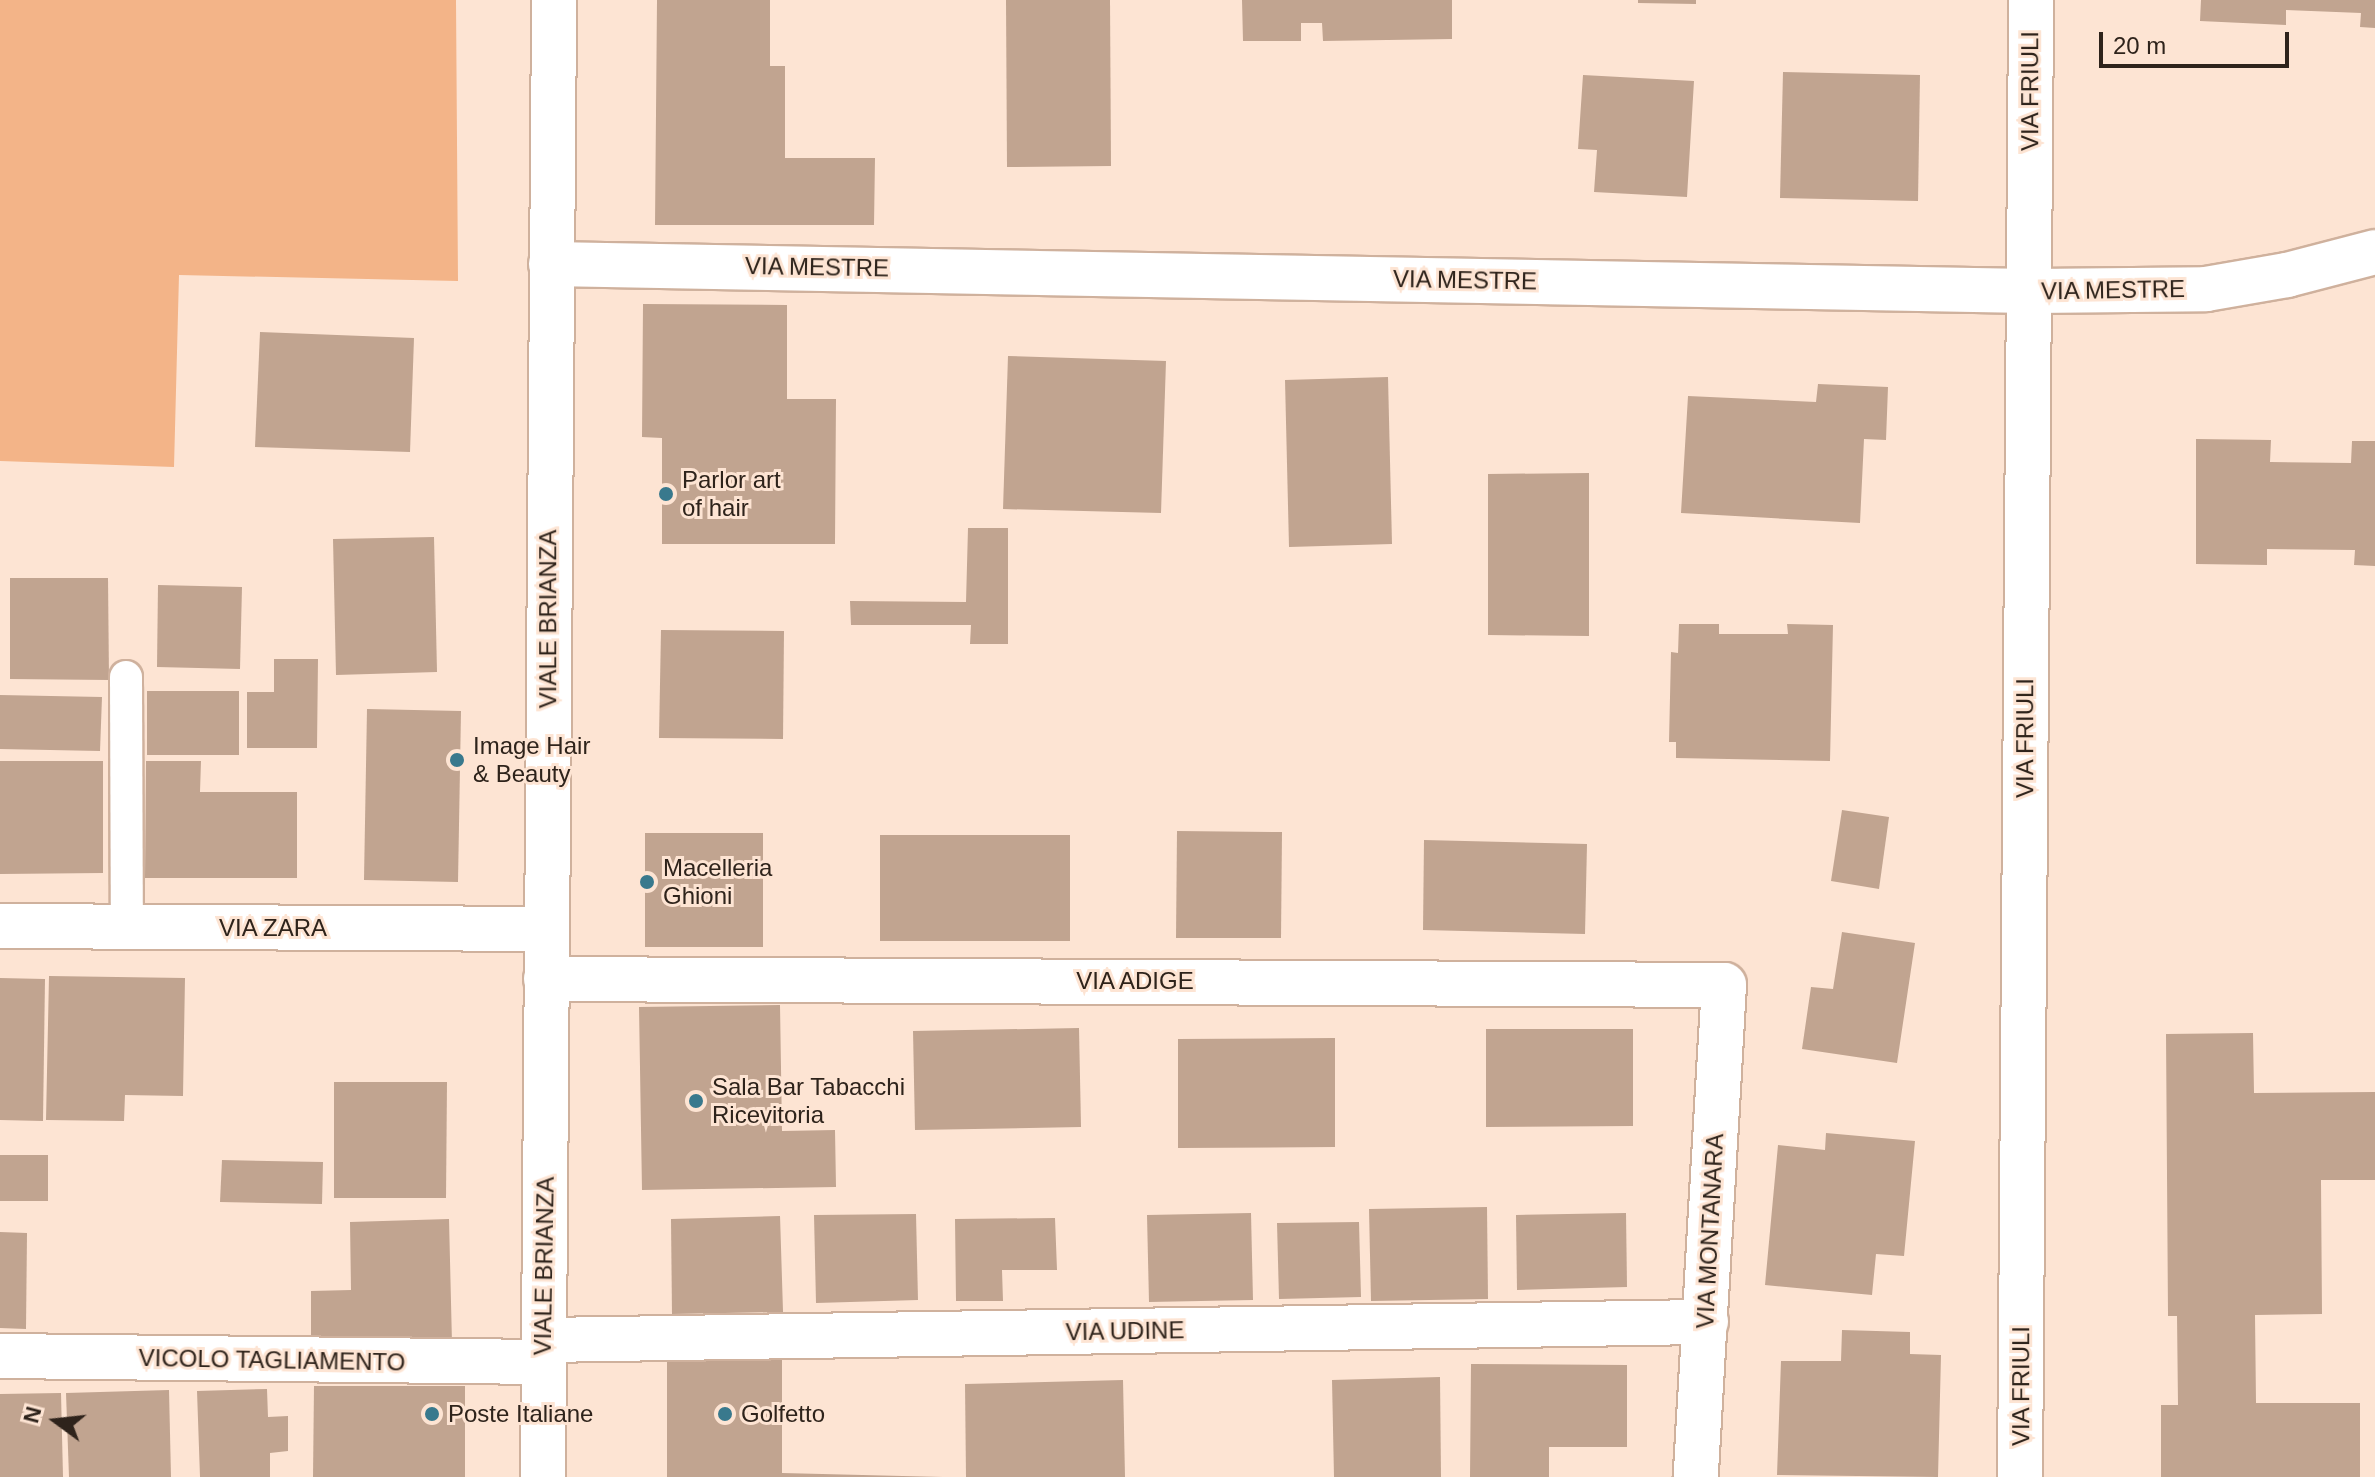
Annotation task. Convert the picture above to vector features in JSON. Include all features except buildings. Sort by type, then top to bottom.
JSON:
[{"type":"street","name":"VIALE BRIANZA","points":[[543,1477],[554,0]]},
{"type":"street","name":"VIA FRIULI","points":[[2020,1477],[2031,0]]},
{"type":"street","name":"VIA MESTRE","points":[[551,264],[2029,291],[2206,289],[2287,275],[2375,252]]},
{"type":"street","name":"VIA ZARA","points":[[0,926],[546,929]]},
{"type":"street","name":"VIA ADIGE","points":[[546,979],[1724,985]]},
{"type":"street","name":"VIA MONTANARA","points":[[1696,1477],[1724,985]]},
{"type":"street","name":"VIA UDINE","points":[[544,1351],[1706,1322]]},
{"type":"street","name":"VICOLO TAGLIAMENTO","points":[[0,1356],[544,1351]]},
{"type":"lane","points":[[126,677],[127,927]]},
{"type":"shaded area","points":[[0,0],[456,0],[458,281],[179,275],[174,467],[0,461]]},
{"type":"place","name":"Parlor art of hair","points":[[666,494]]},
{"type":"place","name":"Image Hair & Beauty","points":[[457,760]]},
{"type":"place","name":"Macelleria Ghioni","points":[[647,882]]},
{"type":"place","name":"Sala Bar Tabacchi Ricevitoria","points":[[696,1101]]},
{"type":"place","name":"Poste Italiane","points":[[432,1414]]},
{"type":"place","name":"Golfetto","points":[[725,1414]]}]
